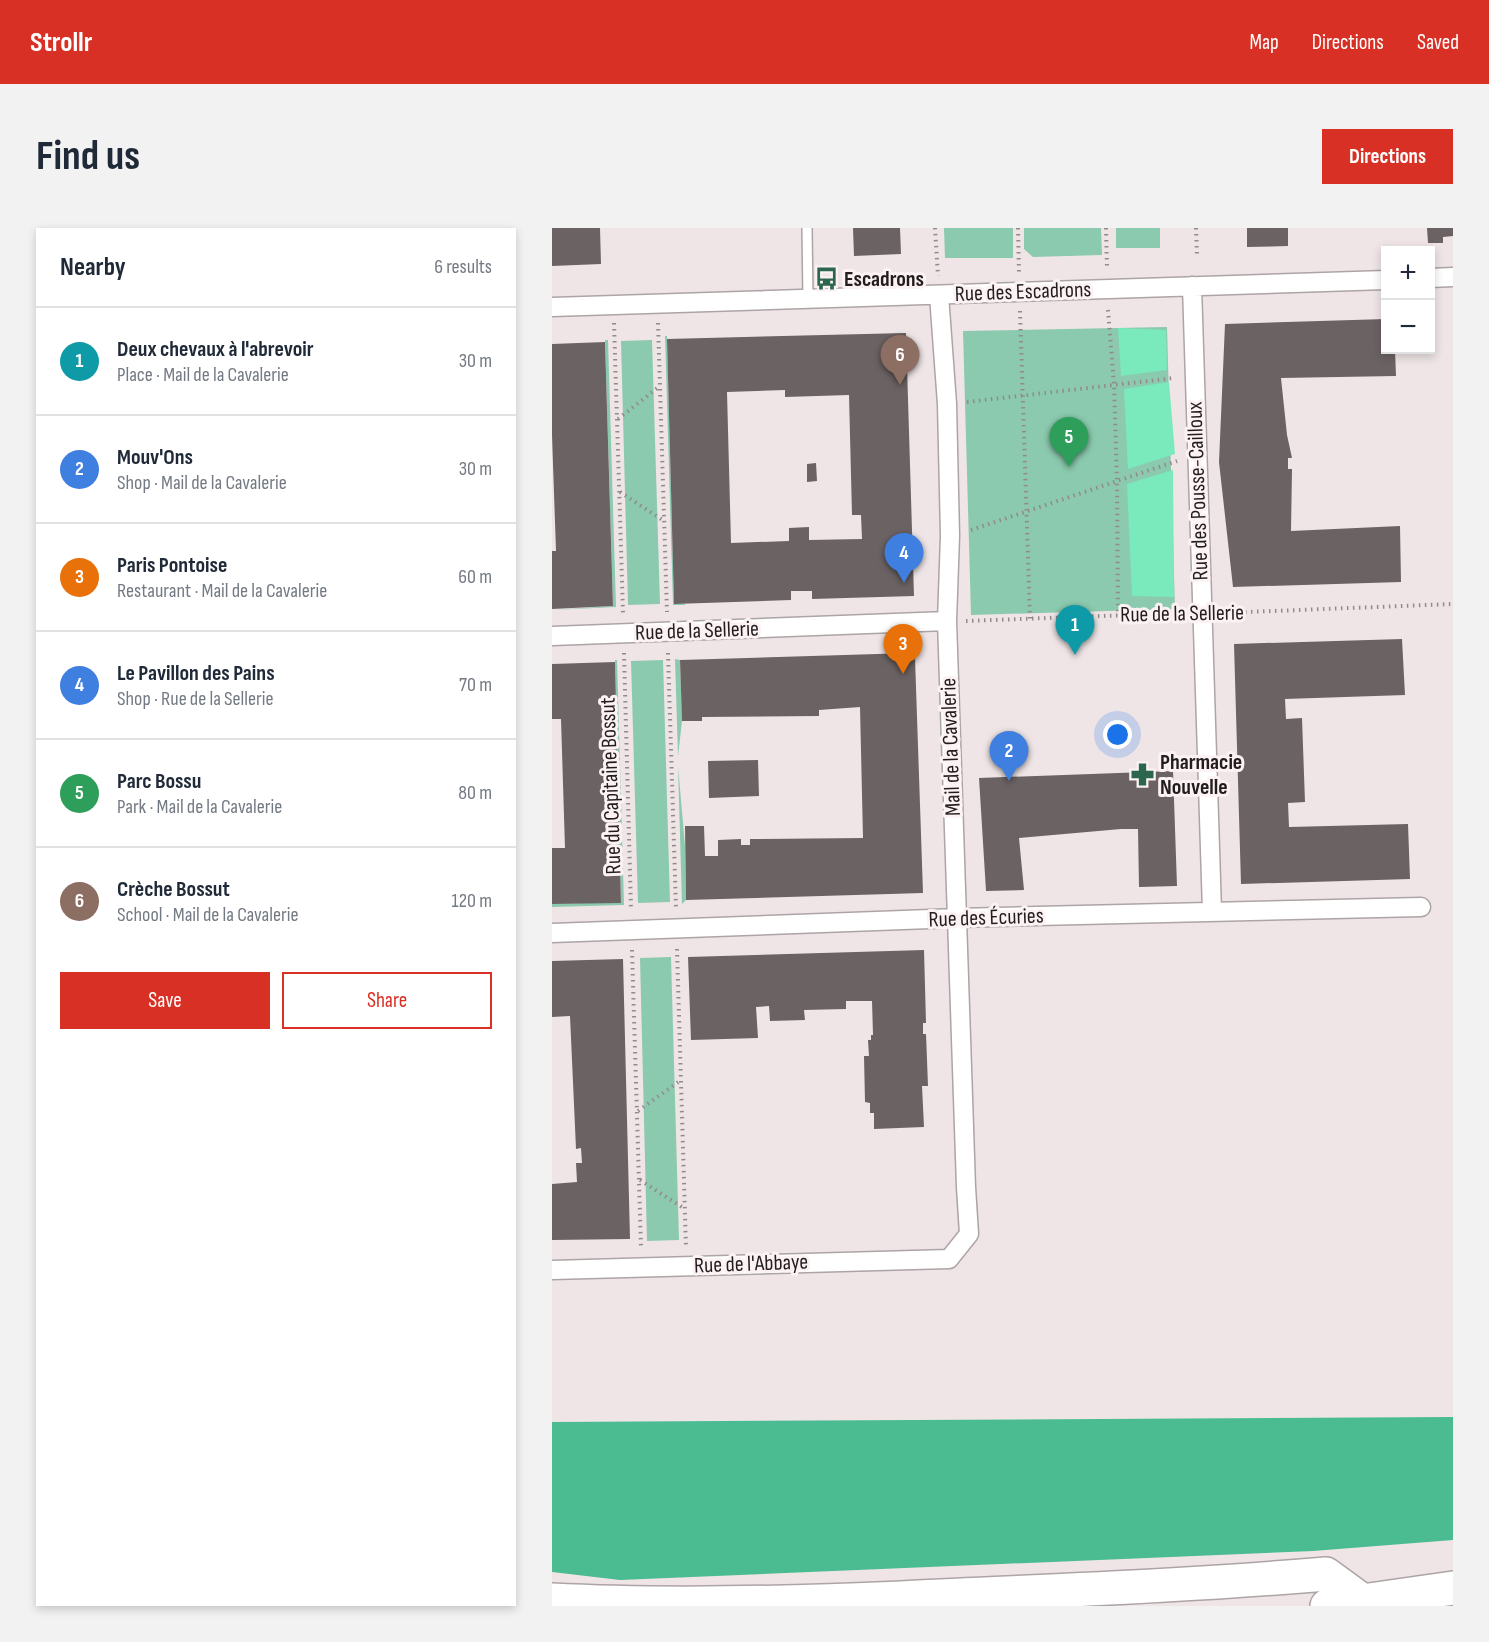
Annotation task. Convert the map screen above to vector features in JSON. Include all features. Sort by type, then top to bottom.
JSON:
[{"type":"highway","points":[[552,1600],[631,1605],[741,1605],[1222,1583],[1326,1574],[1363,1601]]},
{"type":"highway","points":[[1327,1606],[1453,1588]]},
{"type":"street","points":[[1435,278],[1453,277]]},
{"type":"street","name":"Rue des Escadrons","points":[[552,307],[1381,280]]},
{"type":"street","name":"Rue des Pousse-Cailloux","points":[[1192,286],[1212,912]]},
{"type":"street","name":"Mail de la Cavalerie","points":[[939,295],[947,404],[950,536],[947,621],[969,1234],[949,1259]]},
{"type":"street","name":"Rue de la Sellerie","points":[[552,636],[947,621]]},
{"type":"street","name":"Rue des Écuries","points":[[552,933],[957,918],[1421,907]]},
{"type":"street","name":"Rue de l'Abbaye","points":[[552,1270],[949,1259]]},
{"type":"lane","points":[[807,228],[808,299]]},
{"type":"path","points":[[935,228],[939,295]]},
{"type":"path","points":[[1018,228],[1030,619]]},
{"type":"path","points":[[1106,228],[1108,318],[1114,384],[1117,480],[1118,616]]},
{"type":"path","points":[[1196,228],[1197,256]]},
{"type":"path","name":"Rue du Capitaine Bossut","points":[[614,304],[642,1267]]},
{"type":"path","points":[[657,304],[687,1266]]},
{"type":"path","points":[[947,404],[1174,378]]},
{"type":"path","points":[[617,420],[660,386]]},
{"type":"path","points":[[950,536],[1179,461]]},
{"type":"path","points":[[619,492],[664,522]]},
{"type":"path","name":"Rue de la Sellerie","points":[[947,621],[1453,604]]},
{"type":"path","points":[[637,1112],[681,1080]]},
{"type":"path","points":[[639,1179],[685,1209]]},
{"type":"shaded area","points":[[944,228],[1013,228],[1013,258],[945,258]]},
{"type":"shaded area","points":[[1024,228],[1101,228],[1102,255],[1033,257],[1024,249]]},
{"type":"shaded area","points":[[1116,228],[1160,228],[1160,248],[1116,248]]},
{"type":"shaded area","points":[[1167,327],[1175,609],[971,615],[963,331]]},
{"type":"shaded area","points":[[1118,328],[1166,330],[1167,370],[1121,376]]},
{"type":"shaded area","points":[[665,336],[667,336],[674,603],[685,605],[673,605]]},
{"type":"shaded area","points":[[605,340],[608,340],[616,607],[552,610],[613,606]]},
{"type":"shaded area","points":[[652,340],[660,604],[628,605],[621,341]]},
{"type":"shaded area","points":[[1169,382],[1175,454],[1128,469],[1124,389]]},
{"type":"shaded area","points":[[1173,470],[1174,597],[1132,596],[1127,484]]},
{"type":"shaded area","points":[[675,659],[680,660],[682,721],[678,756]]},
{"type":"shaded area","points":[[615,660],[617,660],[624,905],[552,907],[552,904],[621,902]]},
{"type":"shaded area","points":[[663,660],[670,902],[638,903],[631,661]]},
{"type":"shaded area","points":[[678,766],[685,846],[686,900],[682,904]]},
{"type":"shaded area","points":[[671,957],[679,1240],[647,1241],[640,958]]},
{"type":"shaded area","points":[[1453,1417],[1453,1540],[1313,1551],[620,1580],[552,1572],[552,1422]]},
{"type":"building","points":[[552,228],[600,228],[601,264],[552,266]]},
{"type":"building","points":[[853,228],[900,228],[901,254],[854,256]]},
{"type":"building","points":[[1247,228],[1288,228],[1288,246],[1247,247]]},
{"type":"building","points":[[1427,228],[1453,228],[1453,236],[1443,237],[1443,243],[1428,243]]},
{"type":"building","points":[[1381,319],[1381,354],[1395,354],[1396,376],[1281,378],[1287,435],[1292,458],[1288,458],[1288,469],[1292,469],[1291,531],[1400,526],[1401,582],[1233,587],[1219,462],[1225,324]]},
{"type":"building","points":[[906,333],[914,596],[812,599],[812,591],[791,591],[791,600],[674,604],[667,339]],"holes":[[[785,390],[785,397],[849,395],[852,515],[861,515],[862,539],[809,540],[809,527],[789,528],[789,541],[731,543],[727,392]]]},
{"type":"building","points":[[605,342],[613,606],[552,609],[552,551],[556,551],[552,344]]},
{"type":"building","points":[[816,463],[817,481],[807,482],[807,464]]},
{"type":"building","points":[[1402,639],[1405,695],[1285,699],[1286,719],[1302,718],[1305,802],[1288,803],[1289,827],[1408,824],[1410,879],[1241,884],[1234,644]]},
{"type":"building","points":[[910,653],[915,658],[923,893],[686,900],[685,826],[704,826],[705,856],[718,856],[718,840],[741,839],[741,845],[750,845],[750,839],[863,838],[860,707],[819,710],[819,716],[702,717],[702,721],[682,721],[680,660]]},
{"type":"building","points":[[615,662],[621,903],[552,904],[552,848],[565,848],[561,719],[552,719],[552,664]]},
{"type":"building","points":[[758,760],[759,796],[709,798],[708,761]]},
{"type":"building","points":[[1173,771],[1177,886],[1139,887],[1138,829],[1121,829],[1019,838],[1024,890],[986,891],[979,778]]},
{"type":"building","points":[[924,950],[926,1023],[923,1023],[923,1034],[926,1034],[928,1086],[922,1086],[924,1127],[874,1129],[874,1113],[870,1113],[870,1103],[865,1102],[864,1056],[869,1056],[868,1040],[871,1040],[871,1035],[873,1035],[872,1001],[846,1001],[846,1009],[804,1010],[805,1020],[770,1021],[769,1006],[756,1007],[758,1038],[691,1040],[688,957]]},
{"type":"building","points":[[623,959],[630,1239],[552,1240],[552,1184],[577,1182],[576,1163],[582,1163],[581,1148],[576,1149],[570,1016],[552,1017],[552,961]]},
{"type":"place","name":"Escadrons","points":[[826,279]]},
{"type":"place","name":"Crèche Bossut","points":[[900,385]]},
{"type":"place","name":"Parc Bossu","points":[[1069,467]]},
{"type":"place","name":"Le Pavillon des Pains","points":[[904,583]]},
{"type":"place","name":"Deux chevaux à l'abrevoir","points":[[1075,655]]},
{"type":"place","name":"Paris Pontoise","points":[[903,674]]},
{"type":"place","name":"Pharmacie Nouvelle","points":[[1142,775]]},
{"type":"place","name":"Mouv'Ons","points":[[1009,781]]}]
